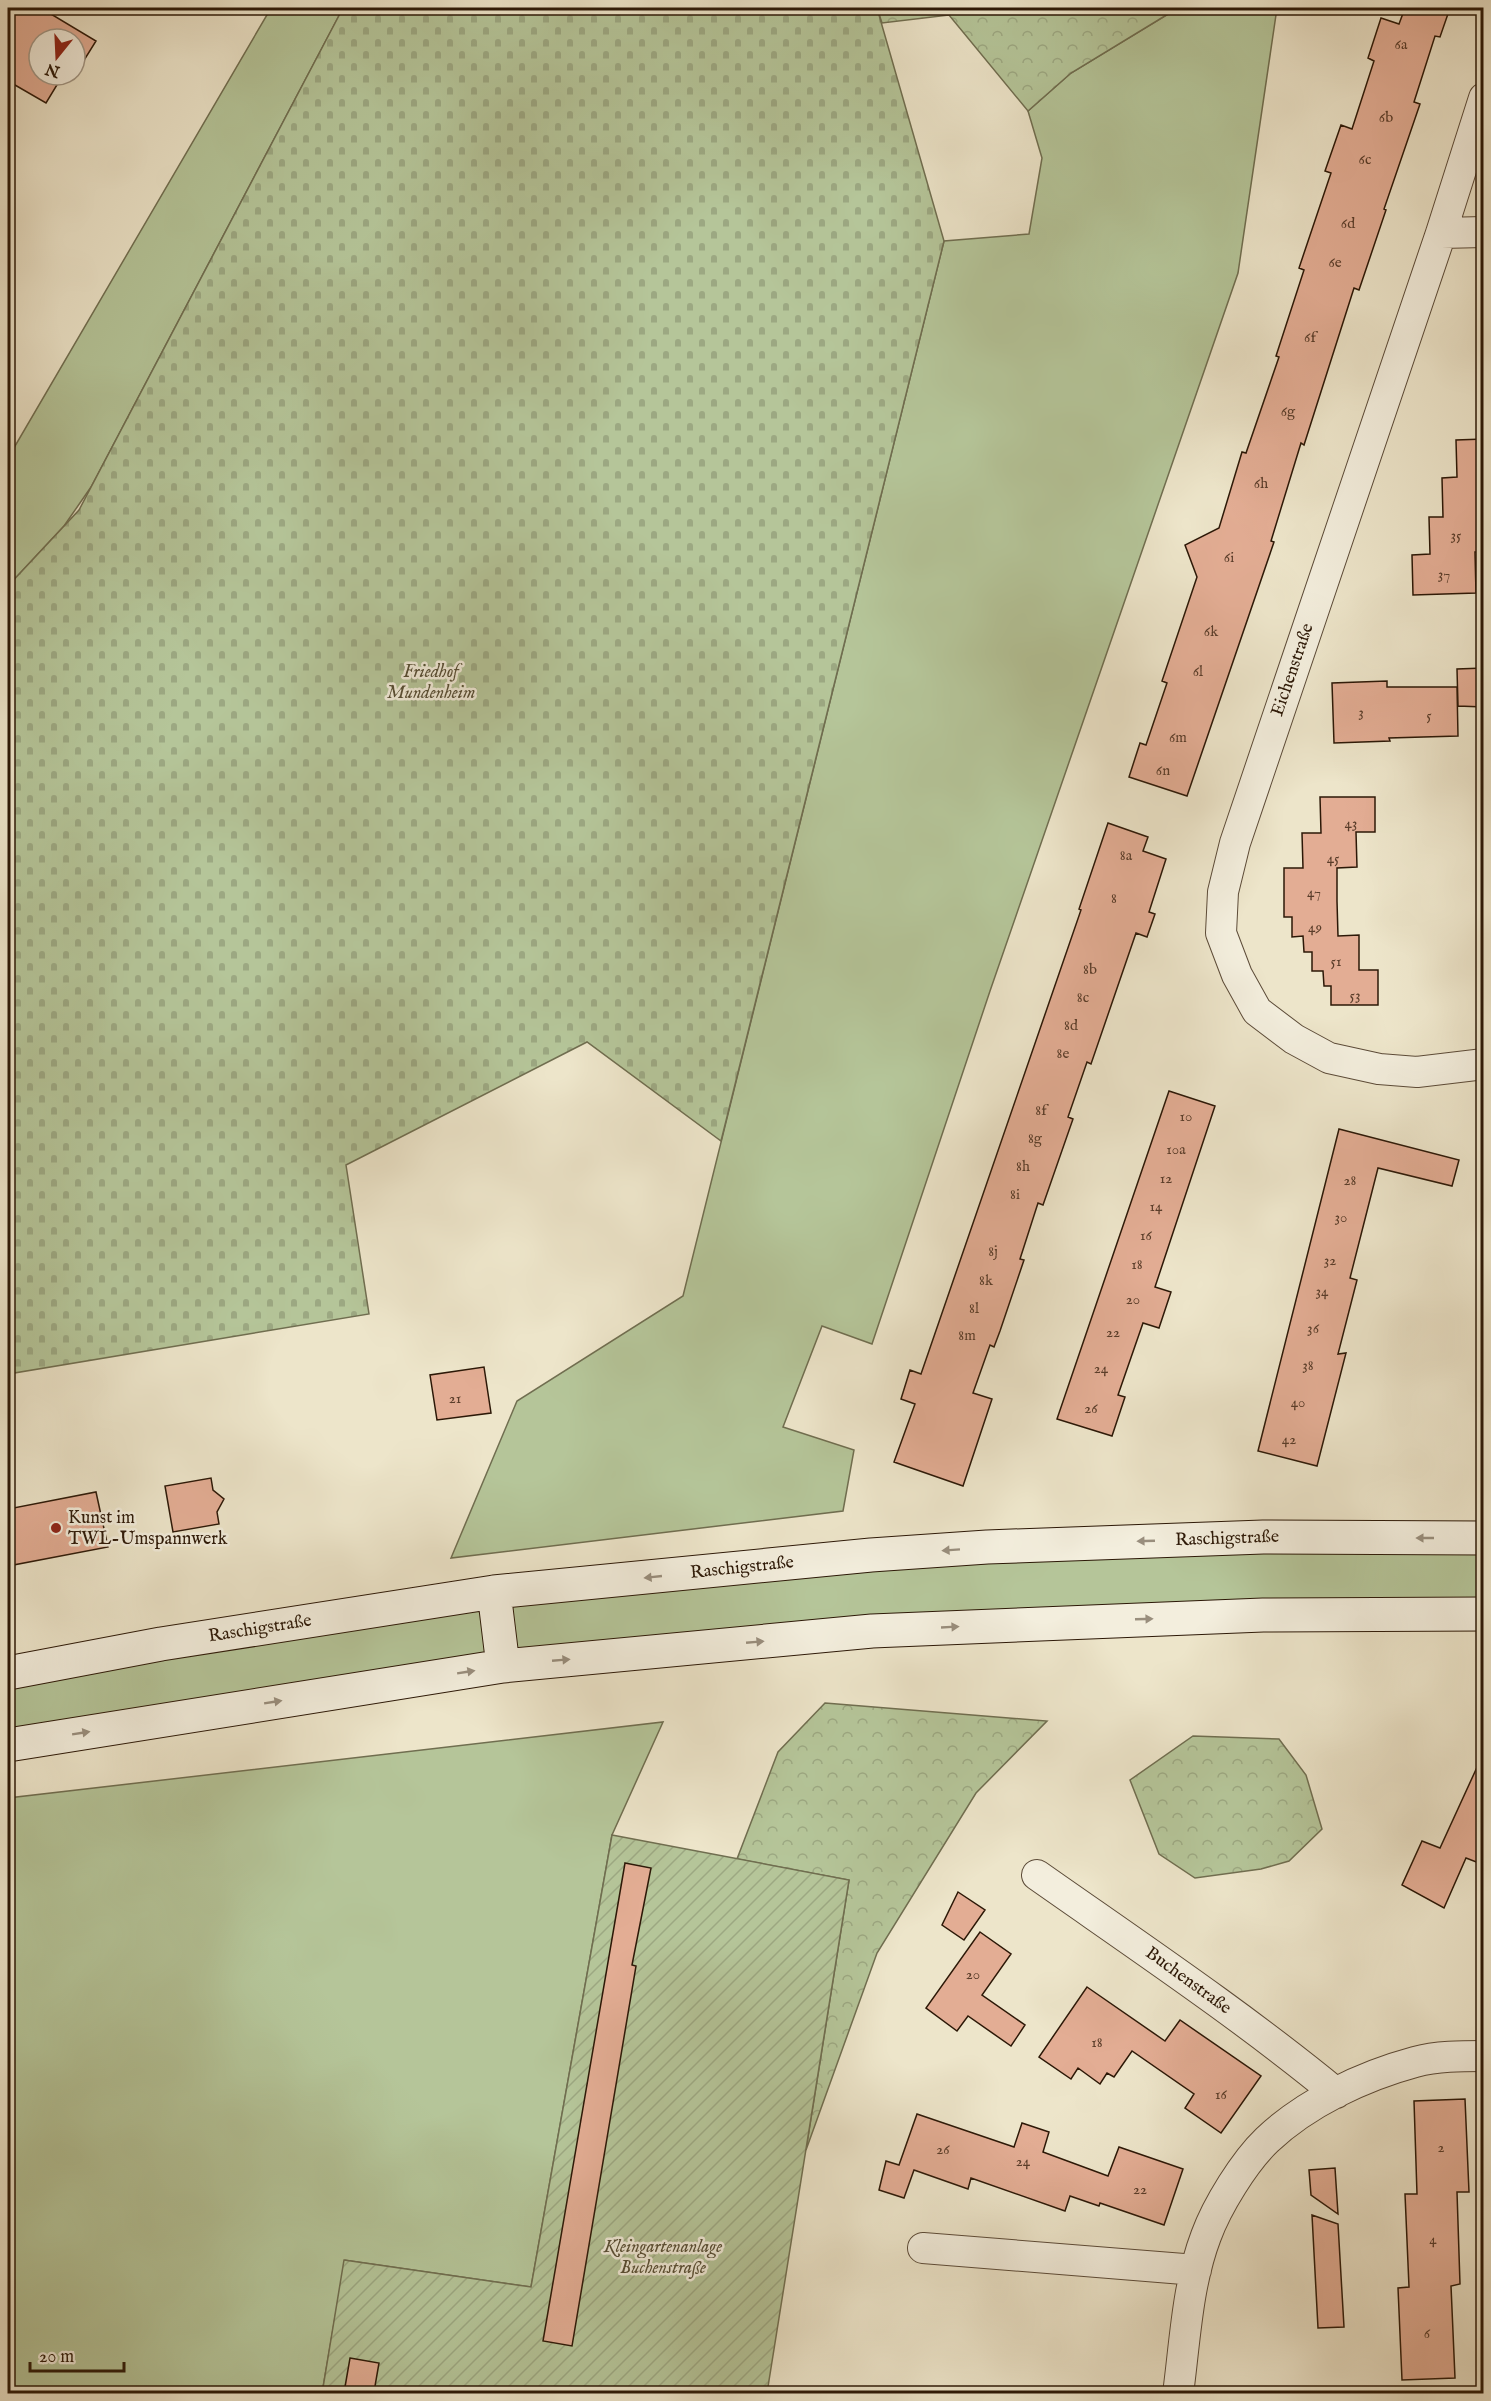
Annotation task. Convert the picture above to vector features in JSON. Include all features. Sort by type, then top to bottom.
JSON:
[{"type":"street","name":"Eichenstraße","points":[[1484,98],[1441,233],[1235,843],[1223,892],[1221,933],[1237,975],[1257,1011],[1294,1039],[1329,1058],[1379,1069],[1417,1072],[1484,1064]]},
{"type":"street","points":[[1441,233],[1484,232]]},
{"type":"street","name":"Raschigstraße","points":[[8,1673],[161,1644],[494,1593],[871,1555],[987,1547],[1263,1537],[1484,1538]]},
{"type":"street","points":[[494,1593],[503,1666]]},
{"type":"street","points":[[8,1745],[503,1666],[872,1631],[1263,1614],[1484,1614]]},
{"type":"street","name":"Buchenstraße","points":[[1037,1875],[1207,1994],[1336,2093]]},
{"type":"street","points":[[1178,2394],[1196,2270],[1206,2235],[1239,2176],[1266,2141],[1295,2116],[1336,2093],[1417,2061],[1455,2056],[1484,2056]]},
{"type":"street","points":[[923,2248],[1196,2270]]},
{"type":"green space","points":[[271,8],[343,8],[91,487],[64,526],[8,586],[8,458]]},
{"type":"green space","name":"Friedhof Mundenheim","points":[[343,8],[877,8],[944,241],[721,1141],[587,1042],[346,1165],[369,1314],[8,1374],[8,586],[79,510]]},
{"type":"green space","points":[[877,8],[1178,8],[1071,73],[1028,111],[949,15],[882,23]]},
{"type":"green space","points":[[1178,8],[1277,8],[1238,273],[990,991],[872,1344],[822,1326],[783,1427],[854,1450],[843,1511],[451,1558],[517,1401],[683,1296],[944,241],[1029,234],[1042,158],[1028,111],[1071,73]]},
{"type":"green space","points":[[1483,1538],[1483,1614],[872,1631],[8,1745],[8,1673],[871,1555]]},
{"type":"green space","points":[[825,1703],[1047,1721],[976,1793],[877,1953],[806,2150],[849,1880],[737,1859],[778,1752]]},
{"type":"green space","points":[[663,1722],[612,1835],[531,2287],[345,2260],[322,2393],[8,2393],[8,1798]]},
{"type":"green space","points":[[1193,1736],[1279,1739],[1306,1775],[1322,1829],[1289,1861],[1261,1869],[1195,1878],[1159,1854],[1130,1780]]},
{"type":"green space","name":"Kleingartenanlage Buchenstraße","points":[[612,1835],[849,1880],[767,2393],[322,2394],[344,2260],[531,2287]]},
{"type":"building","points":[[8,8],[41,8],[73,27],[27,27],[27,87],[56,87],[46,103],[8,81]]},
{"type":"building","points":[[1405,8],[1450,8],[1440,37],[1435,36],[1414,102],[1420,104],[1384,209],[1386,210],[1359,290],[1354,288],[1304,445],[1301,443],[1271,541],[1274,542],[1187,796],[1129,777],[1140,743],[1146,745],[1167,683],[1162,681],[1197,577],[1185,545],[1219,528],[1242,452],[1246,453],[1279,357],[1276,356],[1304,270],[1299,268],[1331,173],[1325,171],[1341,125],[1352,129],[1374,61],[1368,58],[1381,18],[1399,24]]},
{"type":"building","points":[[87,36],[96,41],[87,56]]},
{"type":"building","points":[[1484,439],[1484,552],[1475,552],[1476,593],[1413,595],[1412,555],[1430,554],[1429,517],[1443,517],[1442,478],[1457,477],[1456,440]]},
{"type":"building","points":[[1484,668],[1484,707],[1458,706],[1457,669]]},
{"type":"building","points":[[1387,681],[1387,687],[1457,687],[1458,736],[1389,738],[1390,741],[1334,743],[1332,683]]},
{"type":"building","points":[[1320,797],[1375,797],[1375,832],[1356,832],[1357,867],[1337,868],[1337,901],[1338,936],[1359,935],[1359,970],[1378,970],[1378,1005],[1331,1005],[1331,986],[1324,986],[1323,971],[1312,971],[1312,952],[1304,952],[1303,936],[1292,937],[1292,917],[1284,917],[1284,868],[1303,868],[1302,833],[1321,833]]},
{"type":"building","points":[[1108,823],[1148,837],[1143,851],[1166,859],[1149,912],[1155,914],[1147,937],[1136,933],[1091,1064],[1087,1062],[1068,1117],[1073,1119],[1043,1205],[1038,1203],[1020,1259],[1024,1260],[1000,1331],[994,1347],[990,1345],[973,1393],[992,1399],[963,1486],[894,1462],[915,1404],[901,1399],[910,1370],[921,1374],[1081,910],[1079,909]]},
{"type":"building","points":[[1169,1091],[1215,1106],[1155,1287],[1171,1292],[1159,1328],[1143,1323],[1118,1395],[1125,1397],[1112,1436],[1057,1419]]},
{"type":"building","points":[[1339,1129],[1459,1160],[1452,1186],[1378,1168],[1350,1278],[1357,1280],[1338,1354],[1346,1353],[1317,1466],[1258,1451]]},
{"type":"building","points":[[484,1367],[491,1413],[437,1420],[430,1375]]},
{"type":"building","points":[[211,1478],[213,1490],[224,1499],[217,1512],[219,1524],[173,1532],[165,1486]]},
{"type":"building","name":"Kunst im TWL-Umspannwerk","points":[[96,1492],[108,1547],[8,1566],[8,1509]]},
{"type":"building","points":[[1484,1752],[1484,1865],[1466,1858],[1444,1908],[1402,1885],[1422,1841],[1440,1848]]},
{"type":"building","points":[[625,1863],[651,1868],[632,1965],[636,1966],[572,2346],[543,2341]]},
{"type":"building","points":[[958,1892],[985,1910],[964,1940],[942,1925]]},
{"type":"building","points":[[980,1932],[1011,1954],[982,1995],[1025,2025],[1011,2046],[968,2016],[957,2031],[926,2008]]},
{"type":"building","points":[[1087,1987],[1165,2041],[1180,2020],[1261,2076],[1221,2133],[1185,2108],[1194,2094],[1132,2051],[1114,2077],[1107,2073],[1100,2084],[1078,2068],[1071,2079],[1039,2057]]},
{"type":"building","points":[[1465,2099],[1469,2192],[1457,2192],[1460,2284],[1451,2286],[1455,2378],[1402,2380],[1398,2288],[1409,2287],[1405,2194],[1417,2194],[1414,2101]]},
{"type":"building","points":[[917,2114],[1014,2147],[1022,2123],[1049,2132],[1043,2152],[1108,2176],[1119,2147],[1183,2169],[1164,2225],[1100,2203],[1099,2206],[1070,2196],[1065,2211],[971,2178],[968,2189],[914,2170],[904,2198],[879,2190],[886,2161],[899,2165]]},
{"type":"building","points":[[1335,2168],[1338,2214],[1311,2195],[1309,2170]]},
{"type":"building","points":[[1312,2215],[1338,2224],[1344,2327],[1318,2328]]},
{"type":"building","points":[[350,2358],[379,2363],[374,2392],[345,2387]]},
{"type":"place","name":"Kunst im TWL-Umspannwerk","points":[[56,1528]]}]
